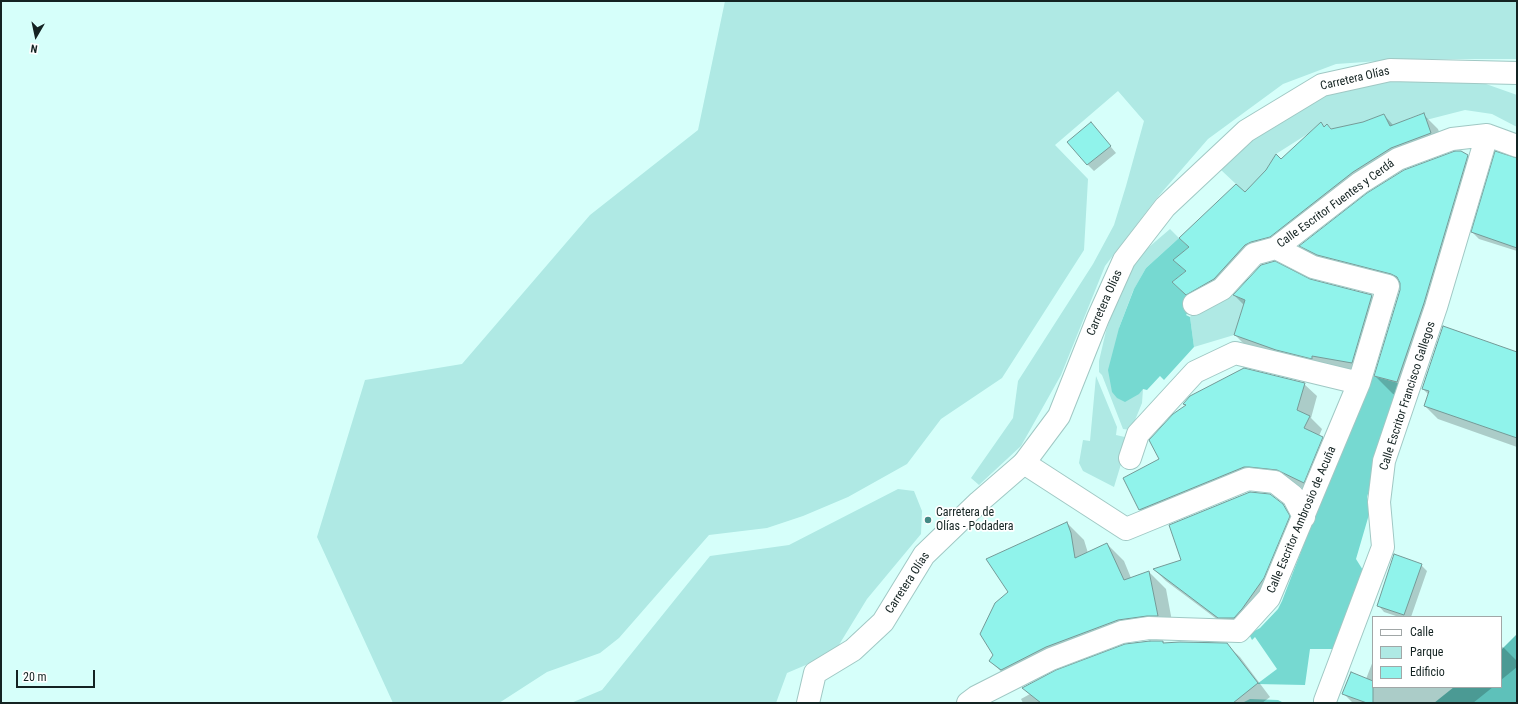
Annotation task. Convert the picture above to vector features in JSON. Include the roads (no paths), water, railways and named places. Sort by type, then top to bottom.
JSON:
[{"type":"street","name":"Carretera Olías","points":[[808,703],[815,673],[853,650],[883,622],[924,555],[1024,462],[1059,416],[1098,318],[1124,260],[1165,207],[1246,131],[1322,85],[1390,70],[1517,73]]},
{"type":"street","name":"Calle Escritor Fuentes y Cerdá","points":[[1194,304],[1222,289],[1254,254],[1276,248],[1360,183],[1398,159],[1452,139],[1487,135],[1517,146]]},
{"type":"street","name":"Calle Escritor Francisco Gallegos","points":[[1325,701],[1383,548],[1379,502],[1384,461],[1436,307],[1487,135]]},
{"type":"street","name":"Calle Escritor Ambrosio de Acuña","points":[[968,703],[976,697],[1051,659],[1122,632],[1149,628],[1239,631],[1269,598],[1359,383],[1388,286],[1313,267],[1276,248]]},
{"type":"street","points":[[1130,458],[1138,434],[1195,372],[1235,353],[1359,383]]},
{"type":"street","points":[[1024,462],[1126,529],[1248,479],[1275,482],[1293,496],[1304,517]]},
{"type":"place","name":"Carretera de Olías - Podadera","points":[[928,520]]}]
